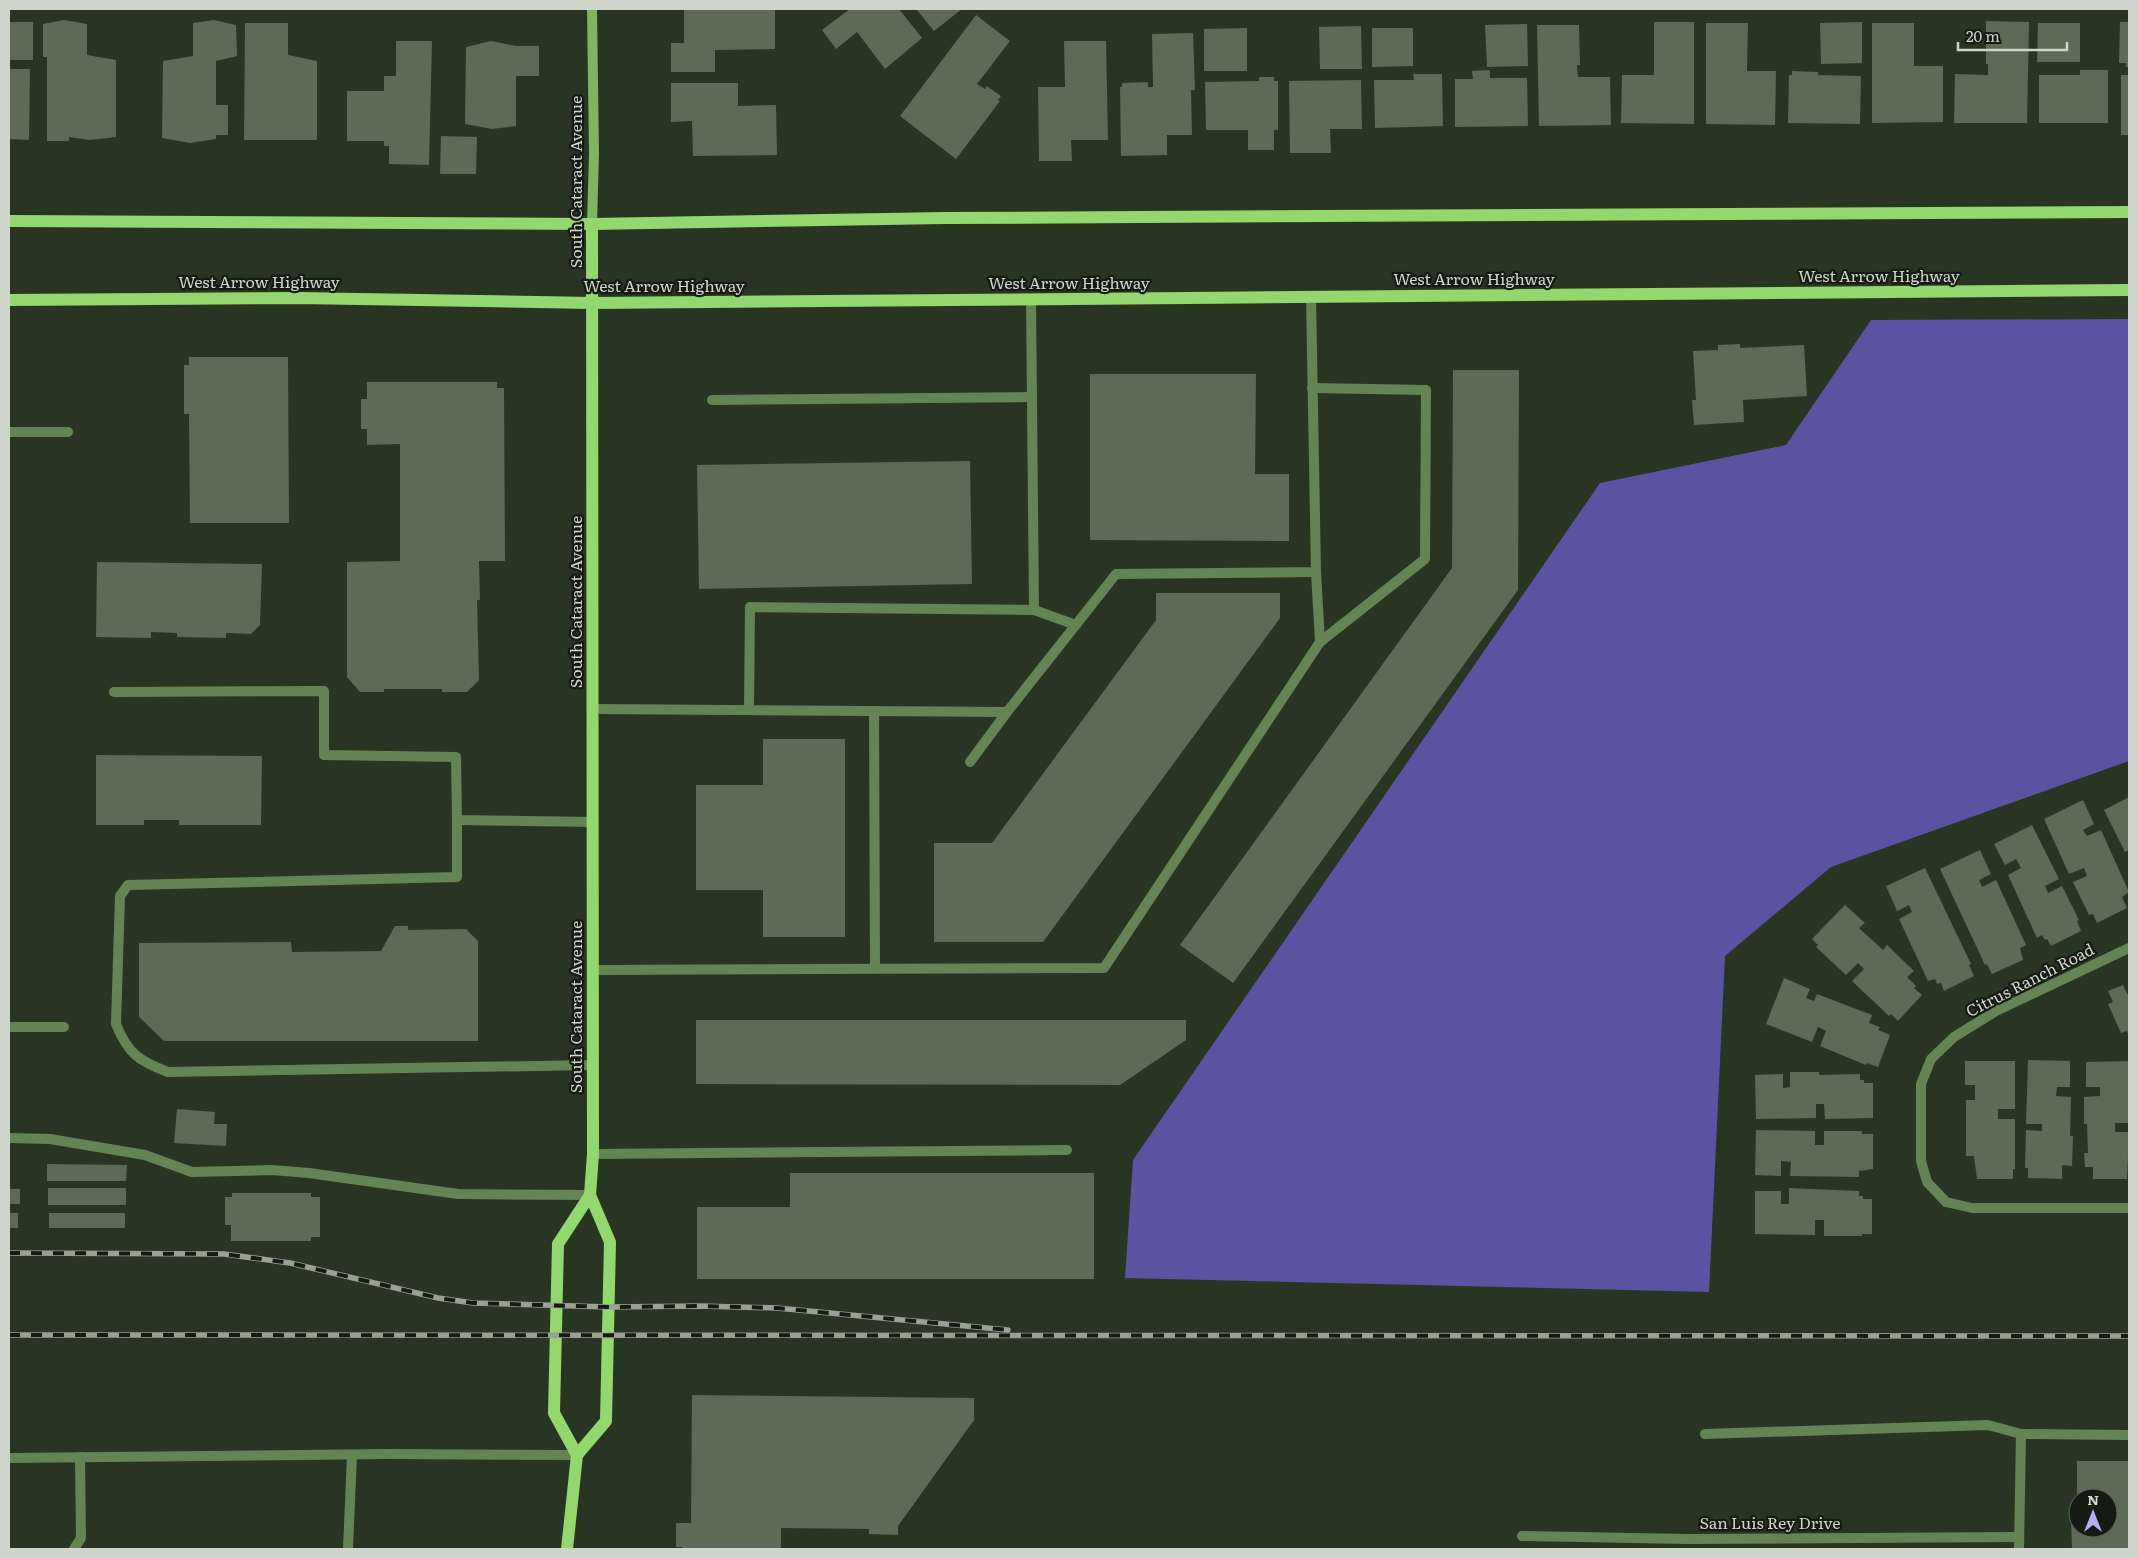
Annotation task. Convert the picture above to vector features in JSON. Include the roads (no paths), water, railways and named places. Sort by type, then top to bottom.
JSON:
[{"type":"main road","name":"South Cataract Avenue","points":[[590,1195],[558,1244],[554,1413],[577,1455],[606,1421],[610,1242],[590,1195],[593,1154],[592,224],[594,154],[592,9]]},
{"type":"main road","points":[[9,221],[592,224],[955,218],[2129,212]]},
{"type":"main road","name":"West Arrow Highway","points":[[9,300],[298,298],[592,303],[2129,290]]},
{"type":"main road","points":[[567,1549],[577,1455]]},
{"type":"lane","points":[[1311,297],[1316,572],[1320,642]]},
{"type":"lane","points":[[1031,299],[1034,610]]},
{"type":"lane","points":[[593,970],[1104,968],[1320,642],[1425,559],[1426,390],[1312,388]]},
{"type":"lane","points":[[712,400],[1032,397]]},
{"type":"lane","points":[[9,432],[68,432]]},
{"type":"lane","points":[[970,762],[1116,574],[1316,572]]},
{"type":"lane","points":[[749,710],[750,607],[1034,610],[1076,625]]},
{"type":"lane","points":[[114,692],[324,691],[324,755],[456,757],[457,877],[128,885],[120,896],[116,1024],[123,1043],[141,1061],[168,1072],[593,1065]]},
{"type":"lane","points":[[592,709],[1007,712]]},
{"type":"lane","points":[[874,711],[875,968]]},
{"type":"lane","points":[[457,820],[593,822]]},
{"type":"lane","name":"Citrus Ranch Road","points":[[2129,948],[1996,1010],[1954,1036],[1932,1059],[1921,1084],[1921,1161],[1927,1182],[1946,1202],[1972,1208],[2129,1208]]},
{"type":"lane","points":[[9,1027],[64,1028]]},
{"type":"lane","points":[[9,1138],[50,1140],[145,1155],[192,1172],[281,1171],[309,1173],[458,1194],[590,1195]]},
{"type":"lane","points":[[593,1154],[1067,1150]]},
{"type":"lane","points":[[1705,1434],[1988,1424],[2021,1434],[2129,1435]]},
{"type":"lane","points":[[2019,1549],[2021,1434]]},
{"type":"lane","points":[[348,1549],[352,1455]]},
{"type":"lane","points":[[9,1458],[577,1455]]},
{"type":"lane","points":[[74,1549],[81,1538],[80,1457]]},
{"type":"lane","name":"San Luis Rey Drive","points":[[1522,1536],[1688,1544],[2019,1537]]},
{"type":"railway","points":[[9,1253],[224,1254],[290,1263],[438,1298],[473,1303],[609,1307],[701,1306],[777,1308],[1008,1330]]},
{"type":"railway","points":[[9,1335],[2129,1336]]}]
